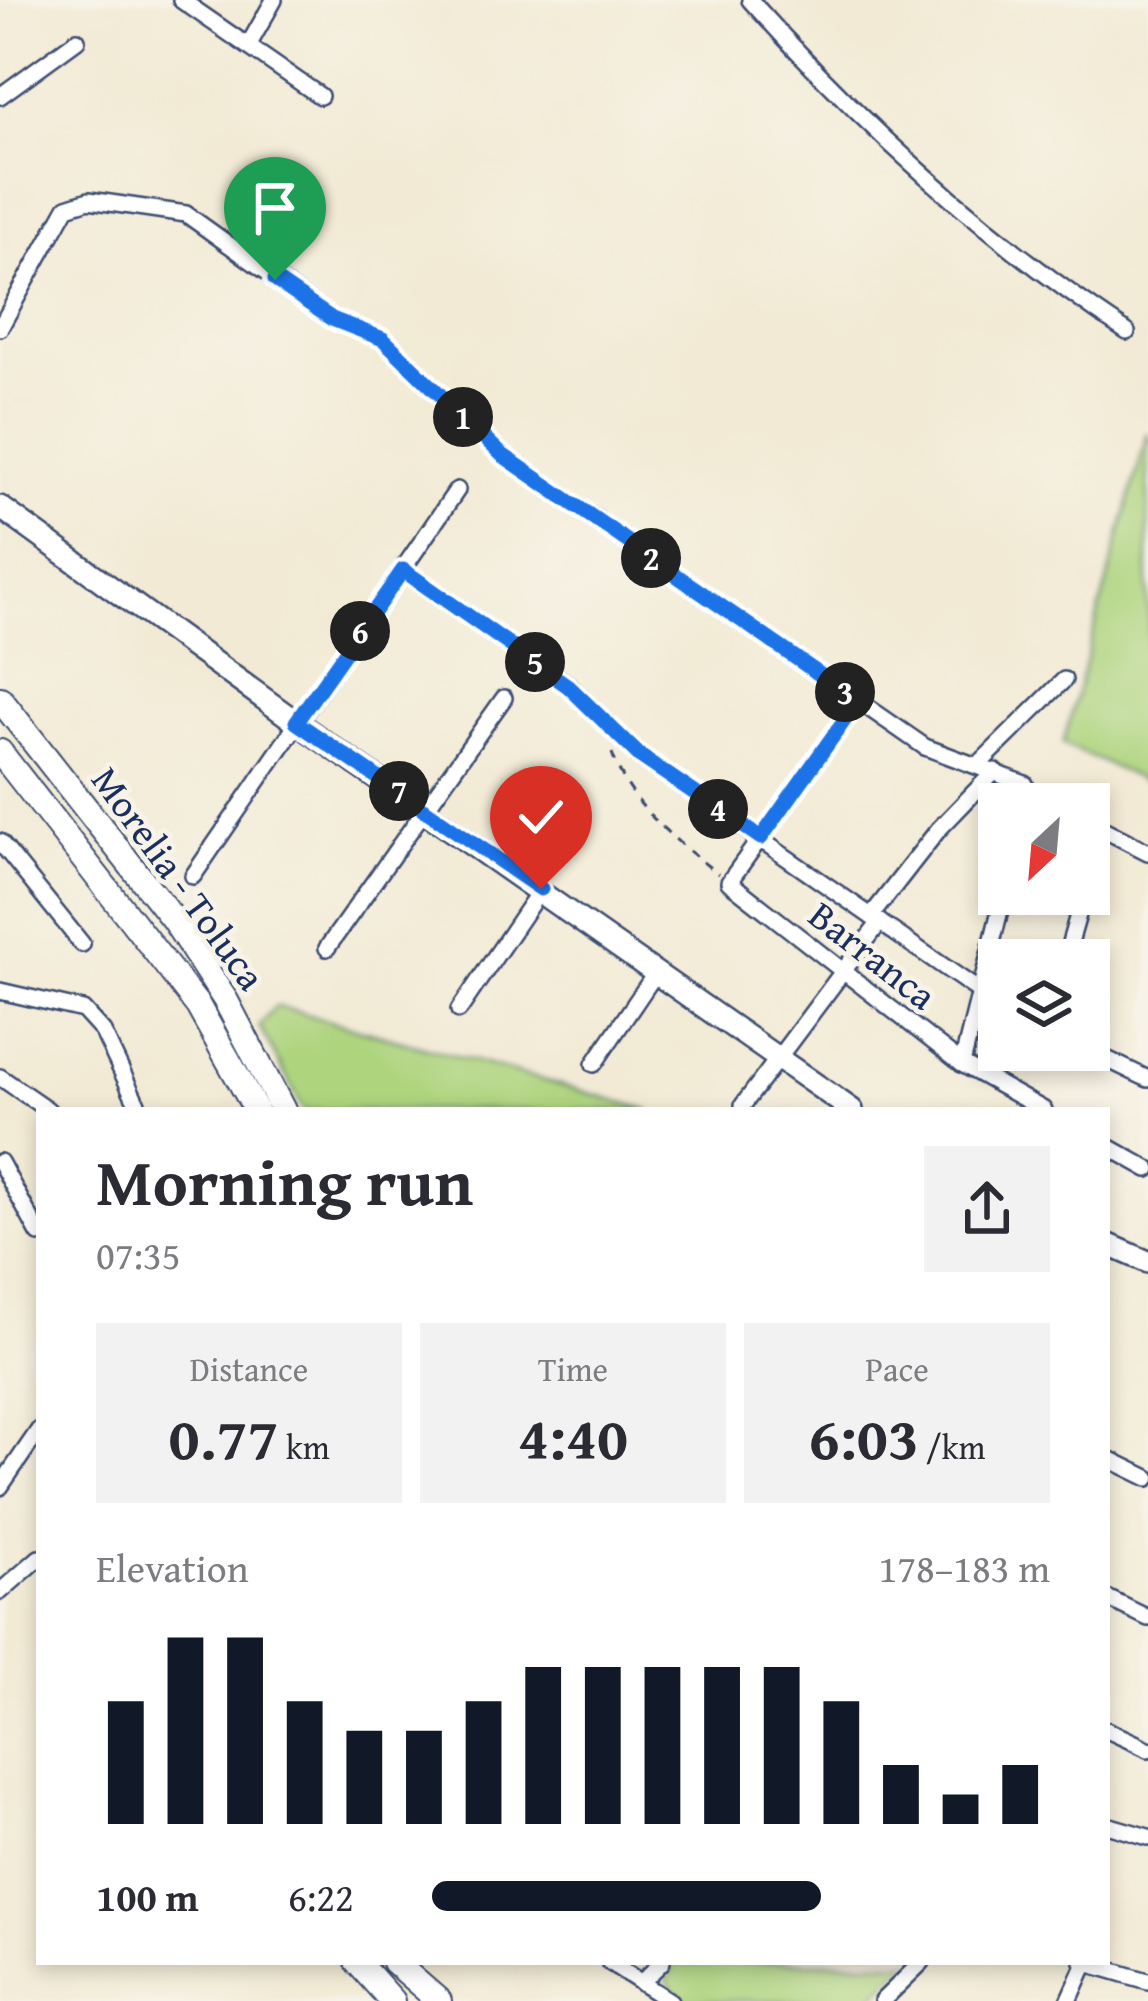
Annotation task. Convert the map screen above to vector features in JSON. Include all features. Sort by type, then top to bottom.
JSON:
[{"type":"main road","name":"Morelia - Toluca","points":[[5,712],[173,919],[226,1001],[281,1107]]},
{"type":"main road","points":[[173,919],[110,856],[22,739],[0,751],[198,1006],[254,1107]]},
{"type":"main road","points":[[360,1965],[392,2001]]},
{"type":"main road","points":[[397,1965],[439,2001]]},
{"type":"street","points":[[181,0],[320,97]]},
{"type":"street","points":[[248,46],[274,0]]},
{"type":"street","points":[[750,0],[809,66],[949,194],[1056,284],[1127,332]]},
{"type":"street","points":[[0,96],[77,40]]},
{"type":"street","points":[[0,328],[68,207],[88,200],[186,214],[332,319],[383,339],[501,454],[925,747],[1022,783]]},
{"type":"street","points":[[194,876],[457,490]]},
{"type":"street","points":[[0,507],[296,722],[848,1107]]},
{"type":"street","points":[[403,570],[568,686],[640,756],[978,990]]},
{"type":"street","points":[[978,765],[1064,680]]},
{"type":"street","points":[[326,948],[504,698]]},
{"type":"street","points":[[729,882],[858,701]]},
{"type":"street","points":[[743,1105],[842,975],[938,830],[995,772]]},
{"type":"street","points":[[1110,832],[1148,852]]},
{"type":"street","points":[[0,842],[82,944]]},
{"type":"street","name":"Barranca","points":[[729,882],[842,975],[962,1064],[1039,1107]]},
{"type":"street","points":[[459,1010],[541,889]]},
{"type":"street","points":[[594,1064],[657,971]]},
{"type":"street","points":[[0,991],[83,1010],[104,1032],[139,1107]]},
{"type":"street","points":[[962,1064],[978,995]]},
{"type":"street","points":[[1110,1061],[1148,1079]]},
{"type":"street","points":[[0,1077],[44,1107]]},
{"type":"street","points":[[1110,1148],[1148,1169]]},
{"type":"street","points":[[0,1162],[36,1228]]},
{"type":"street","points":[[1110,1245],[1148,1262]]},
{"type":"street","points":[[0,1487],[36,1434]]},
{"type":"street","points":[[1110,1459],[1148,1478]]},
{"type":"street","points":[[0,1592],[36,1561]]},
{"type":"street","points":[[1110,1599],[1148,1618]]},
{"type":"street","points":[[1110,1731],[1148,1749]]},
{"type":"street","points":[[1110,1826],[1148,1837]]},
{"type":"street","points":[[613,1965],[670,2001]]},
{"type":"street","points":[[640,1983],[659,1965]]},
{"type":"street","points":[[882,2001],[919,1965]]},
{"type":"street","points":[[1069,2001],[1083,1965]]},
{"type":"street","points":[[1091,1965],[1148,1981]]},
{"type":"path","points":[[601,722],[624,788],[666,833],[729,882]]},
{"type":"green space","points":[[1148,432],[1148,783],[1063,744]]},
{"type":"green space","points":[[276,1006],[639,1107],[302,1107],[259,1026]]},
{"type":"green space","points":[[675,1965],[905,1965],[868,2001],[684,2001],[667,1981]]},
{"type":"route","points":[[275,280],[332,319],[383,339],[501,454],[858,701],[761,838],[640,756],[568,686],[403,570],[296,722],[541,889]]}]
